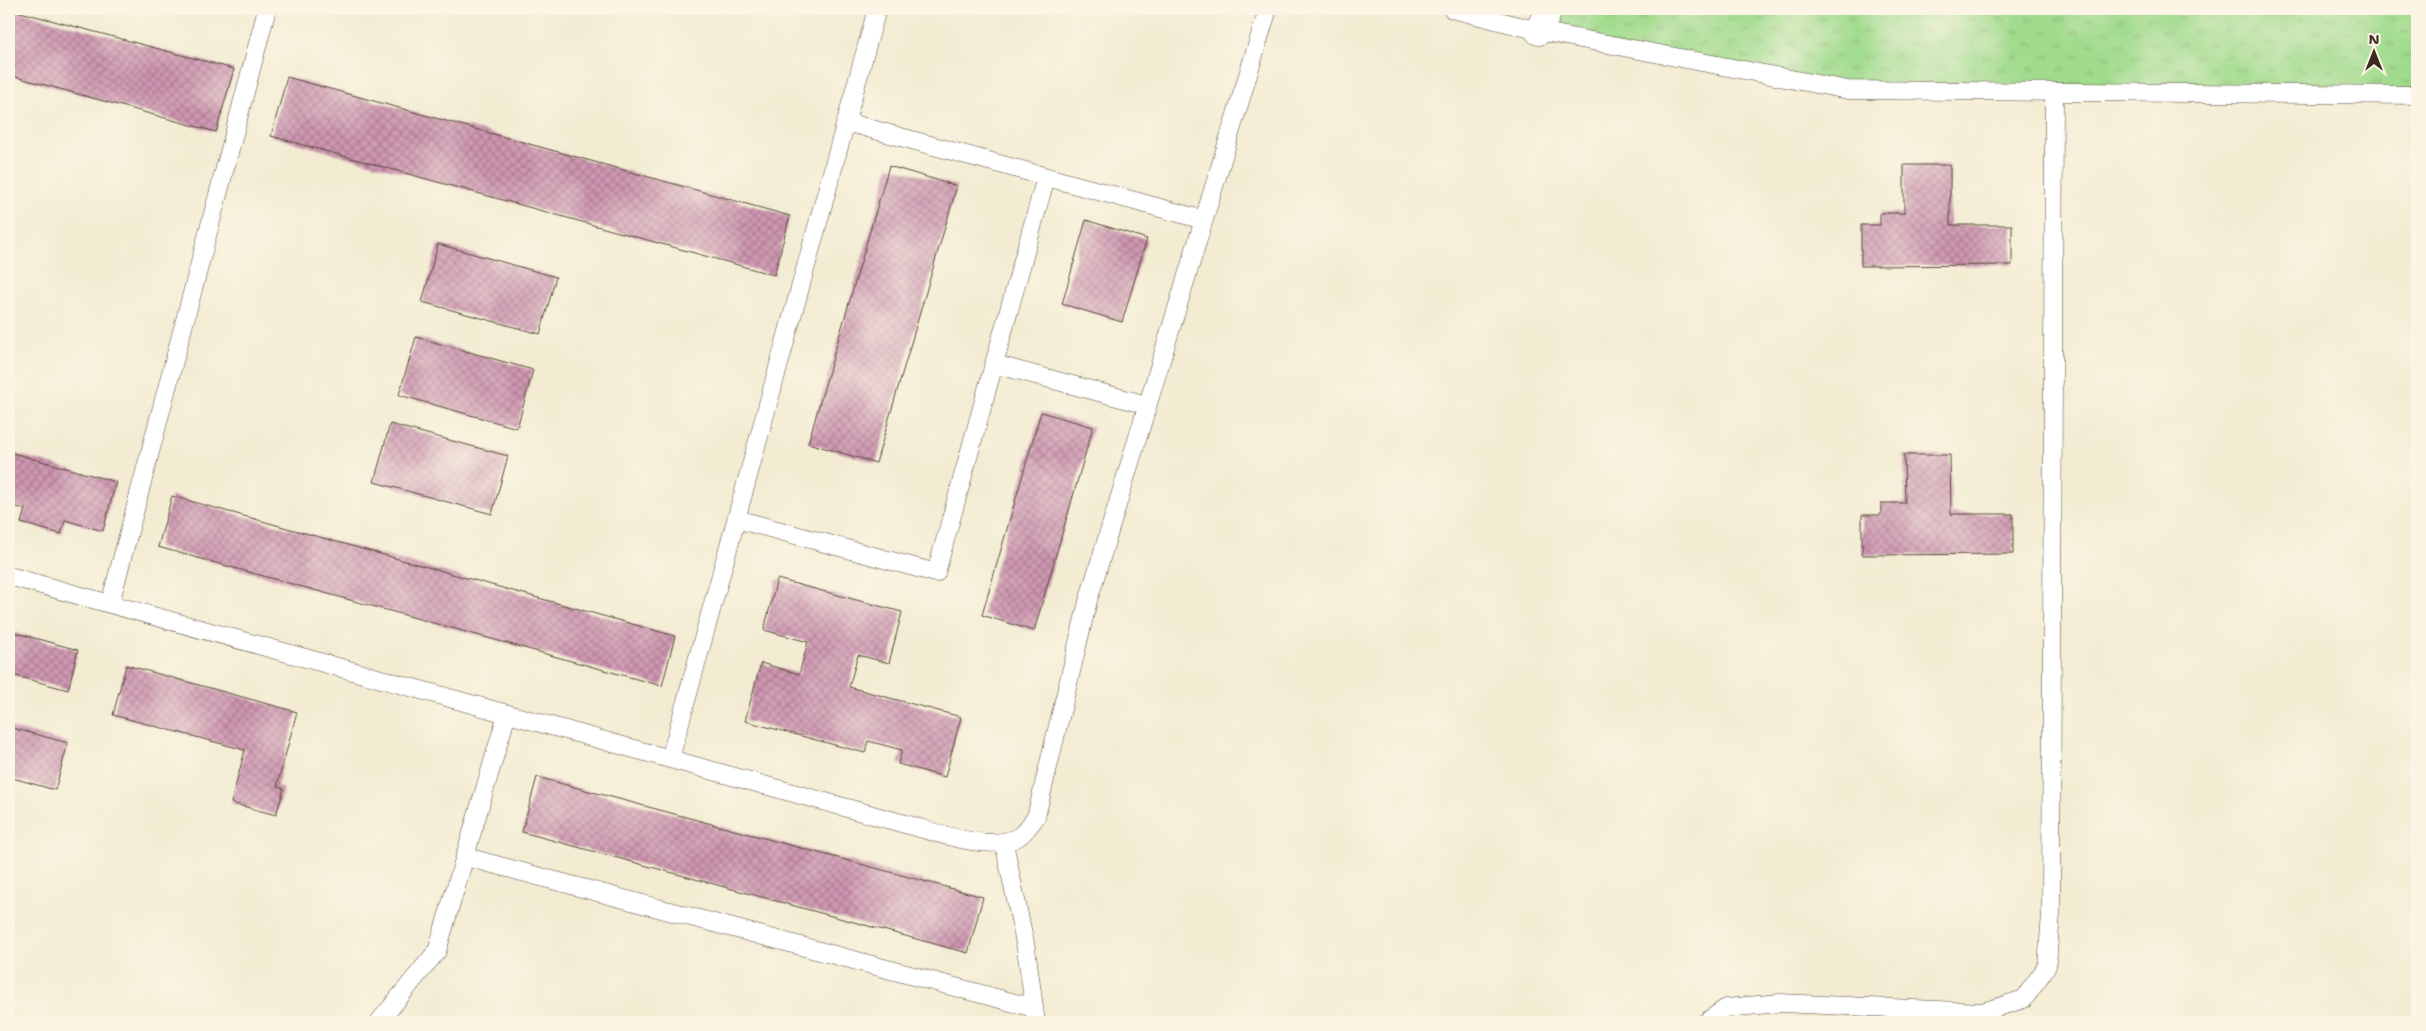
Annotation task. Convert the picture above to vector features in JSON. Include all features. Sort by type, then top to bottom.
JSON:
[{"type":"lane","points":[[110,604],[267,9]]},
{"type":"lane","points":[[670,759],[877,9]]},
{"type":"lane","points":[[9,576],[915,826],[980,843],[1004,844],[1020,836],[1036,817],[1088,601],[1268,9]]},
{"type":"lane","points":[[1452,9],[1544,20],[1848,90],[2417,95]]},
{"type":"lane","points":[[1706,1022],[1726,1008],[1780,1003],[1982,1012],[2024,999],[2047,966],[2051,905],[2054,92]]},
{"type":"lane","points":[[846,122],[1204,220]]},
{"type":"lane","points":[[736,519],[936,573],[1046,177]]},
{"type":"lane","points":[[994,364],[1147,405]]},
{"type":"lane","points":[[379,1022],[437,951],[507,714]]},
{"type":"lane","points":[[466,857],[1035,1015],[1026,948],[1004,844]]},
{"type":"green space","points":[[1558,9],[2417,9],[2417,95],[1848,90],[1539,31]]},
{"type":"building","points":[[9,9],[234,69],[216,132],[9,75]]},
{"type":"building","points":[[287,77],[790,216],[774,275],[271,136]]},
{"type":"building","points":[[1904,165],[1950,165],[1950,225],[2012,225],[2012,265],[1861,266],[1861,225],[1880,225],[1880,213],[1904,213]]},
{"type":"building","points":[[889,166],[957,186],[876,463],[808,443]]},
{"type":"building","points":[[1086,220],[1147,239],[1122,322],[1062,304]]},
{"type":"building","points":[[438,244],[556,277],[540,334],[422,302]]},
{"type":"building","points":[[416,337],[533,370],[517,428],[399,395]]},
{"type":"building","points":[[1041,412],[1093,427],[1034,631],[982,615]]},
{"type":"building","points":[[390,424],[508,456],[492,514],[374,482]]},
{"type":"building","points":[[9,452],[116,482],[103,531],[65,520],[61,534],[21,523],[25,509],[9,505]]},
{"type":"building","points":[[1904,455],[1950,455],[1951,514],[2013,514],[2013,554],[1862,555],[1862,515],[1881,515],[1881,503],[1905,503]]},
{"type":"building","points":[[172,496],[675,636],[662,686],[158,547]]},
{"type":"building","points":[[777,579],[902,612],[889,663],[858,655],[849,687],[961,717],[945,777],[898,764],[902,750],[868,741],[865,753],[745,721],[761,663],[799,674],[808,642],[764,630]]},
{"type":"building","points":[[9,631],[78,650],[68,690],[9,674]]},
{"type":"building","points":[[126,665],[297,712],[277,786],[284,789],[276,815],[231,803],[245,750],[113,715]]},
{"type":"building","points":[[9,727],[68,743],[55,790],[9,777]]},
{"type":"building","points":[[537,777],[983,897],[968,953],[522,832]]}]
